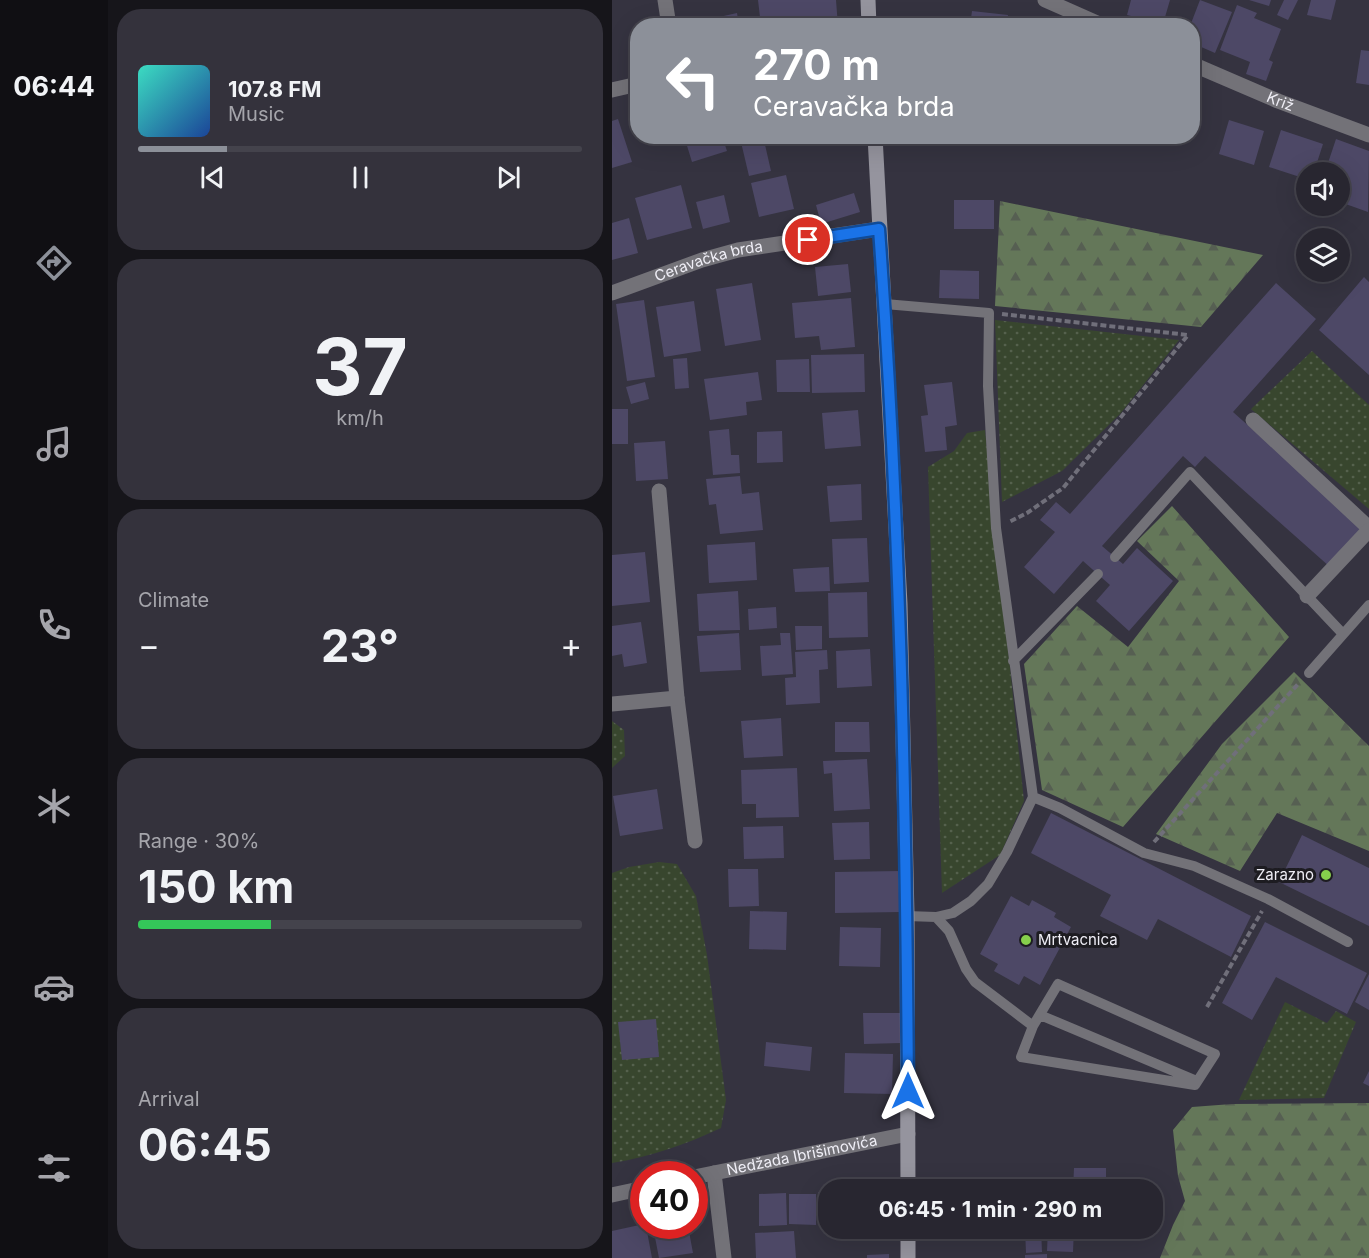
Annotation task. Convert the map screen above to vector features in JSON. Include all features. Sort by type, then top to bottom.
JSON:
[{"type":"street","points":[[666,0],[668,18]]},
{"type":"street","points":[[868,0],[869,18]]},
{"type":"street","points":[[1045,0],[1086,18]]},
{"type":"street","name":"Križ","points":[[1200,67],[1278,101],[1369,135]]},
{"type":"street","points":[[612,90],[630,86]]},
{"type":"street","points":[[875,144],[900,604],[907,916],[908,1179]]},
{"type":"street","name":"Ceravačka brda","points":[[612,293],[702,260],[738,250],[879,229]]},
{"type":"street","points":[[1253,420],[1369,529],[1307,596]]},
{"type":"street","points":[[659,491],[677,698],[695,841]]},
{"type":"street","points":[[612,704],[677,698]]},
{"type":"street","name":"Nedžada Ibrišimovića","points":[[708,1174],[908,1134]]},
{"type":"street","points":[[714,1173],[724,1258]]},
{"type":"street","points":[[612,1195],[630,1191]]},
{"type":"street","points":[[908,1239],[908,1258]]},
{"type":"lane","points":[[885,304],[989,313],[988,386],[996,528],[1033,797],[1007,852],[988,884],[971,901],[953,913],[936,917],[907,916]]},
{"type":"lane","points":[[1115,557],[1190,472],[1343,634]]},
{"type":"lane","points":[[1013,661],[1098,574]]},
{"type":"lane","points":[[1309,673],[1369,604]]},
{"type":"lane","points":[[1033,797],[1060,808],[1144,853],[1194,866],[1268,899],[1348,942]]},
{"type":"lane","points":[[936,917],[950,931],[966,969],[975,982],[1033,1026]]},
{"type":"lane","points":[[1058,984],[1215,1054],[1195,1085],[1021,1057],[1033,1026],[1040,1015],[1058,984]]},
{"type":"lane","points":[[1040,1015],[1197,1082]]},
{"type":"path","points":[[989,313],[1188,335],[1063,488],[1027,513],[996,528]]},
{"type":"path","points":[[1144,853],[1309,673]]},
{"type":"path","points":[[1208,1007],[1268,899]]},
{"type":"green space","points":[[1000,201],[1263,255],[1201,327],[995,306]]},
{"type":"green space","points":[[995,320],[1179,340],[1120,414],[1062,471],[1002,502]]},
{"type":"green space","points":[[1312,351],[1369,405],[1369,509],[1251,409]]},
{"type":"green space","points":[[985,430],[1024,801],[1000,855],[942,893],[928,467],[954,451],[967,433]]},
{"type":"green space","points":[[1172,506],[1289,637],[1123,827],[1042,790],[1024,664],[1077,606],[1128,647],[1179,581],[1137,541]]},
{"type":"green space","points":[[1294,672],[1369,746],[1369,851],[1277,813],[1240,871],[1156,834],[1222,744]]},
{"type":"green space","points":[[612,721],[624,730],[625,756],[612,768]]},
{"type":"green space","points":[[659,862],[677,864],[696,896],[707,955],[726,1100],[721,1128],[668,1149],[612,1163],[612,873],[629,867]]},
{"type":"green space","points":[[1285,1002],[1327,1023],[1336,1011],[1356,1022],[1324,1098],[1239,1100]]},
{"type":"green space","points":[[1369,1103],[1369,1258],[1160,1258],[1185,1201],[1178,1176],[1173,1130],[1192,1107],[1232,1104]]},
{"type":"building","points":[[758,0],[836,0],[837,18],[760,18]]},
{"type":"building","points":[[1131,0],[1170,0],[1165,18],[1139,18],[1127,15]]},
{"type":"building","points":[[1200,0],[1232,12],[1215,53],[1200,46],[1200,18],[1193,18]]},
{"type":"building","points":[[1249,0],[1271,0],[1269,6]]},
{"type":"building","points":[[1284,0],[1298,0],[1288,20],[1277,15]]},
{"type":"building","points":[[1311,0],[1336,0],[1331,20],[1307,15]]},
{"type":"building","points":[[1237,5],[1257,13],[1254,18],[1281,29],[1269,60],[1273,62],[1266,81],[1246,74],[1250,62],[1220,50]]},
{"type":"building","points":[[972,11],[1008,15],[1008,18],[971,18]]},
{"type":"building","points":[[737,13],[738,18],[715,18]]},
{"type":"building","points":[[1361,50],[1369,51],[1369,85],[1356,83]]},
{"type":"building","points":[[618,119],[632,162],[612,168],[612,121]]},
{"type":"building","points":[[1229,120],[1264,131],[1254,165],[1219,154]]},
{"type":"building","points":[[1281,130],[1323,144],[1317,162],[1296,162],[1296,176],[1269,167]]},
{"type":"building","points":[[1336,139],[1369,151],[1368,212],[1350,206],[1350,162],[1328,162]]},
{"type":"building","points":[[686,144],[725,144],[727,151],[692,162]]},
{"type":"building","points":[[741,144],[765,144],[771,171],[749,176]]},
{"type":"building","points":[[786,175],[794,209],[759,217],[751,183]]},
{"type":"building","points":[[681,185],[692,228],[647,240],[635,198]]},
{"type":"building","points":[[854,193],[860,212],[821,224],[816,205]]},
{"type":"building","points":[[724,195],[730,222],[703,229],[696,202]]},
{"type":"building","points":[[954,200],[994,200],[994,229],[954,229]]},
{"type":"building","points":[[629,218],[638,253],[612,260],[612,223]]},
{"type":"building","points":[[848,264],[851,292],[818,296],[815,267]]},
{"type":"building","points":[[940,270],[979,271],[979,299],[939,298]]},
{"type":"building","points":[[1364,277],[1369,282],[1369,375],[1319,330]]},
{"type":"building","points":[[752,283],[761,340],[725,346],[716,289]]},
{"type":"building","points":[[1276,283],[1316,319],[1233,412],[1364,529],[1330,567],[1205,456],[1195,467],[1183,456],[1102,546],[1123,564],[1137,548],[1173,581],[1129,631],[1096,601],[1110,585],[1083,561],[1054,594],[1024,567],[1055,532],[1040,520],[1056,502],[1070,514]]},
{"type":"building","points":[[851,298],[855,347],[821,350],[819,336],[795,338],[792,303]]},
{"type":"building","points":[[644,300],[655,377],[627,381],[616,304]]},
{"type":"building","points":[[694,301],[701,351],[664,357],[656,307]]},
{"type":"building","points":[[864,354],[865,392],[812,393],[811,355]]},
{"type":"building","points":[[687,358],[689,388],[675,389],[673,359]]},
{"type":"building","points":[[809,359],[810,392],[777,392],[776,360]]},
{"type":"building","points":[[758,372],[762,400],[746,402],[747,415],[710,420],[704,379]]},
{"type":"building","points":[[645,382],[649,399],[631,404],[626,387]]},
{"type":"building","points":[[952,382],[957,425],[945,427],[947,450],[925,452],[921,416],[928,415],[924,385]]},
{"type":"building","points":[[612,409],[628,409],[628,444],[612,444]]},
{"type":"building","points":[[858,410],[861,446],[825,449],[822,413]]},
{"type":"building","points":[[729,429],[731,455],[739,455],[740,473],[713,475],[709,431]]},
{"type":"building","points":[[782,431],[783,462],[757,463],[757,432]]},
{"type":"building","points":[[665,441],[668,479],[636,481],[634,443]]},
{"type":"building","points":[[740,476],[742,494],[759,492],[763,530],[720,534],[716,504],[709,505],[706,479]]},
{"type":"building","points":[[861,484],[862,520],[830,522],[827,486]]},
{"type":"building","points":[[867,538],[869,582],[834,584],[832,539]]},
{"type":"building","points":[[755,542],[757,580],[709,583],[707,545]]},
{"type":"building","points":[[645,552],[650,602],[612,606],[612,555]]},
{"type":"building","points":[[829,567],[830,591],[795,592],[793,569]]},
{"type":"building","points":[[738,591],[740,630],[699,631],[697,594]]},
{"type":"building","points":[[867,592],[868,637],[829,638],[828,593]]},
{"type":"building","points":[[776,607],[777,628],[749,630],[748,609]]},
{"type":"building","points":[[641,622],[647,663],[624,667],[622,654],[612,656],[612,626]]},
{"type":"building","points":[[795,626],[822,626],[822,649],[796,650]]},
{"type":"building","points":[[739,633],[741,670],[700,672],[697,636]]},
{"type":"building","points":[[780,633],[790,633],[793,674],[762,676],[760,646],[781,645]]},
{"type":"building","points":[[870,649],[872,686],[837,688],[836,651]]},
{"type":"building","points":[[827,650],[828,669],[819,670],[820,703],[786,705],[785,678],[796,677],[795,652]]},
{"type":"building","points":[[781,718],[783,756],[744,758],[741,721]]},
{"type":"building","points":[[835,722],[869,722],[870,752],[835,752]]},
{"type":"building","points":[[867,759],[870,809],[834,811],[832,773],[824,774],[823,761]]},
{"type":"building","points":[[797,768],[799,817],[756,818],[756,804],[742,804],[741,770]]},
{"type":"building","points":[[657,789],[663,829],[620,836],[613,796]]},
{"type":"building","points":[[1051,813],[1251,916],[1231,957],[1158,919],[1147,940],[1100,916],[1111,895],[1031,853]]},
{"type":"building","points":[[869,822],[870,859],[834,860],[832,823]]},
{"type":"building","points":[[783,826],[784,858],[744,859],[743,827]]},
{"type":"building","name":"Zarazno","points":[[1302,835],[1369,868],[1369,926],[1279,882]]},
{"type":"building","points":[[728,869],[758,869],[759,906],[729,907]]},
{"type":"building","points":[[901,871],[901,912],[835,913],[835,872]]},
{"type":"building","name":"Mrtvacnica","points":[[1011,896],[1029,906],[1032,900],[1056,913],[1054,917],[1071,927],[1040,985],[1024,976],[1019,985],[994,971],[998,964],[980,954]]},
{"type":"building","points":[[750,911],[787,912],[786,950],[749,949]]},
{"type":"building","points":[[1265,922],[1367,973],[1347,1014],[1276,977],[1252,1020],[1222,1003]]},
{"type":"building","points":[[840,927],[881,928],[880,967],[839,966]]},
{"type":"building","points":[[1369,974],[1369,1010],[1355,1002]]},
{"type":"building","points":[[863,1013],[900,1013],[901,1043],[864,1044]]},
{"type":"building","points":[[656,1019],[659,1057],[622,1060],[618,1022]]},
{"type":"building","points":[[766,1042],[812,1047],[810,1071],[764,1066]]},
{"type":"building","points":[[845,1053],[893,1054],[892,1094],[844,1093]]},
{"type":"building","points":[[1369,1071],[1369,1086],[1363,1083]]},
{"type":"building","points":[[1074,1168],[1106,1168],[1106,1179],[1074,1179]]},
{"type":"building","points":[[1027,1177],[1027,1179],[985,1179]]},
{"type":"building","points":[[786,1193],[787,1225],[759,1226],[759,1194]]},
{"type":"building","points":[[789,1194],[816,1194],[816,1225],[789,1224]]},
{"type":"building","points":[[630,1227],[630,1239],[648,1239],[652,1258],[612,1258],[612,1231]]},
{"type":"building","points":[[794,1231],[796,1258],[756,1258],[755,1233]]},
{"type":"building","points":[[655,1239],[690,1239],[693,1253],[659,1258]]},
{"type":"building","points":[[1025,1239],[1041,1239],[1042,1252],[1026,1253]]},
{"type":"building","points":[[1048,1239],[1074,1239],[1073,1252],[1047,1251]]},
{"type":"building","points":[[889,1254],[889,1258],[867,1258],[867,1255]]},
{"type":"building","points":[[1047,1254],[1047,1258],[1025,1258],[1025,1255]]},
{"type":"place","name":"Zarazno","points":[[1326,875]]},
{"type":"place","name":"Mrtvacnica","points":[[1026,940]]},
{"type":"route","points":[[808,240],[879,229],[900,604],[907,916],[908,1091]]}]
